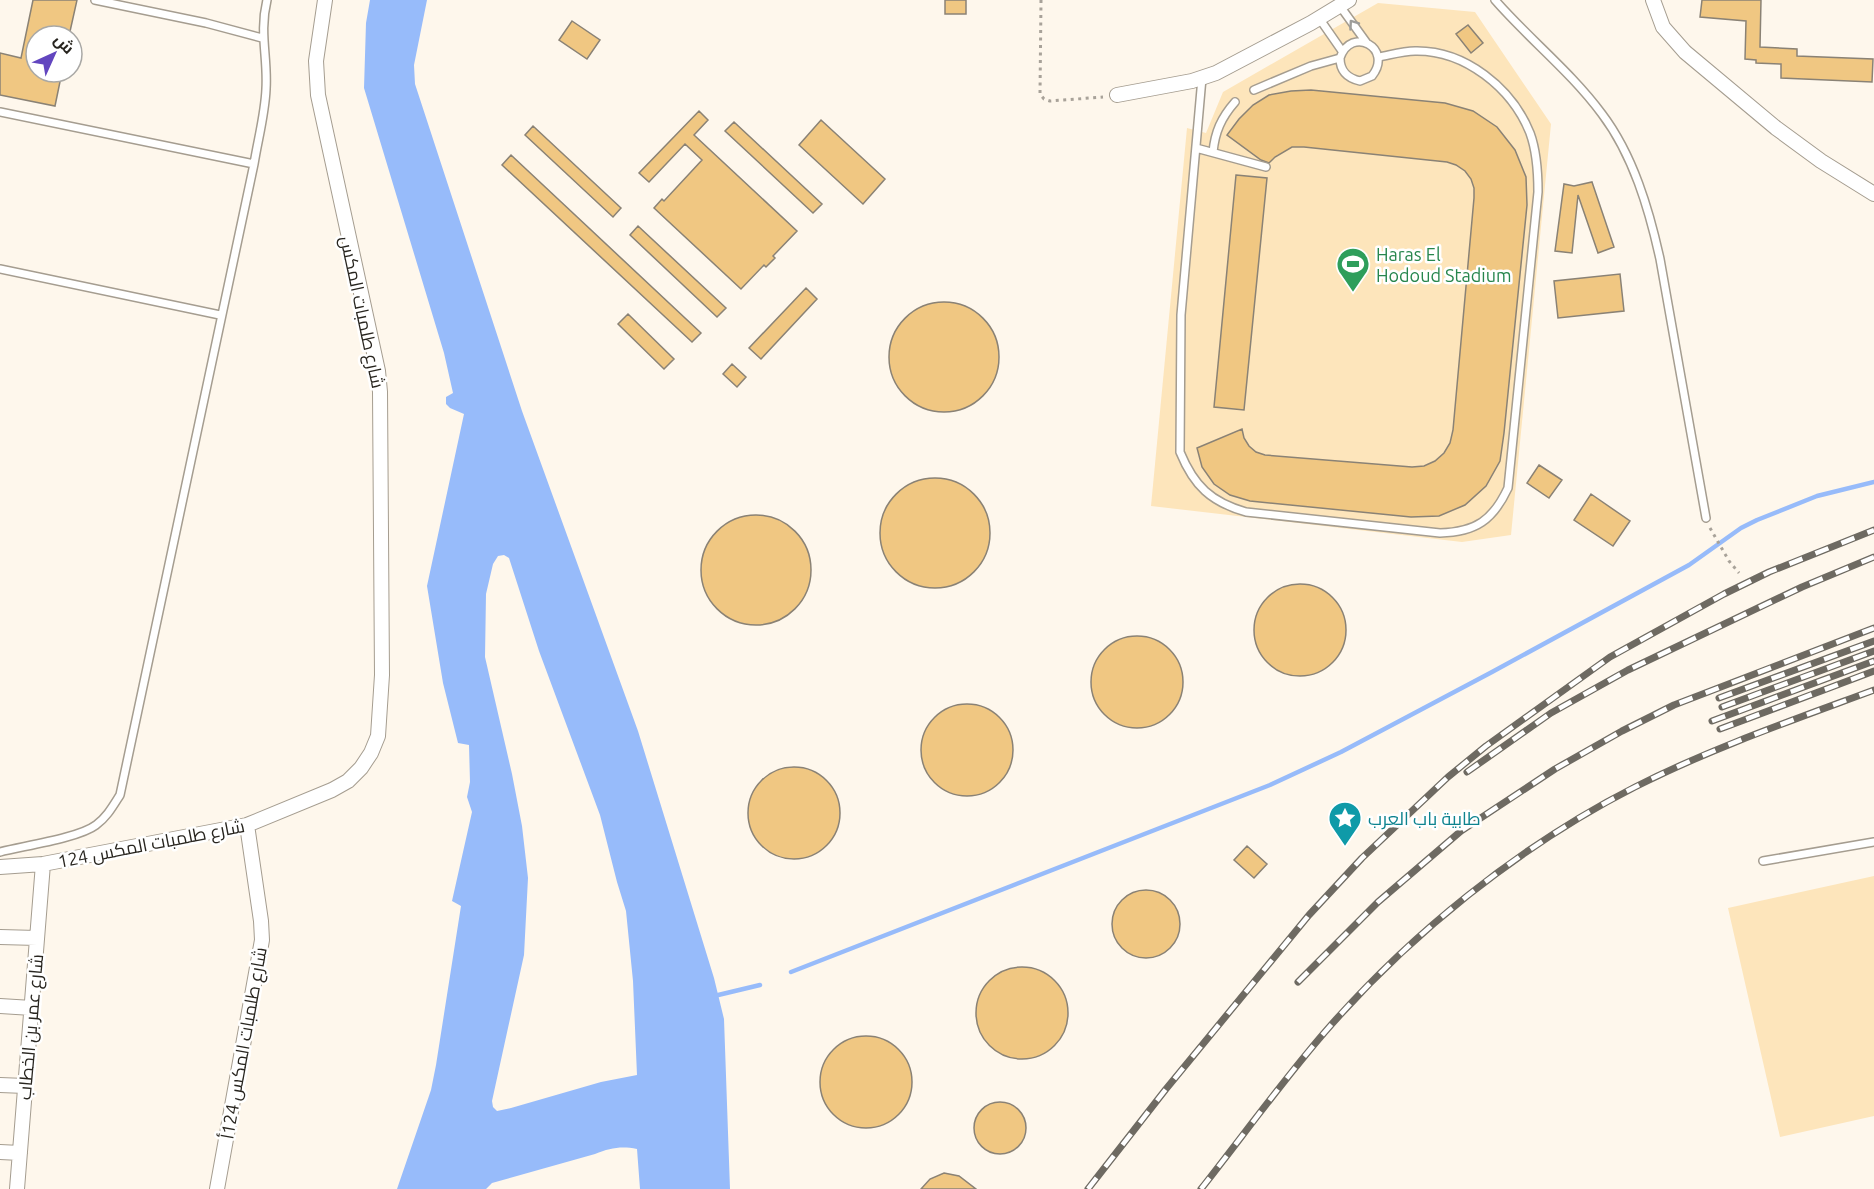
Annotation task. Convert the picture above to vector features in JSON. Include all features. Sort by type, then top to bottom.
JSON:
[{"type":"street","name":"شارع طلمبات المكس","points":[[325,0],[316,61],[318,95],[378,371],[380,392],[382,675],[378,736]]},
{"type":"street","points":[[1653,0],[1663,27],[1685,52],[1776,128],[1821,161],[1874,194]]},
{"type":"street","points":[[1117,95],[1202,78],[1230,67],[1345,3]]},
{"type":"street","name":"شارع طلمبات المكس 124","points":[[0,867],[43,864],[247,825],[332,790],[348,781],[371,753],[378,736]]},
{"type":"street","name":"شارع طلمبات المكس 124أ","points":[[217,1189],[262,940],[247,825]]},
{"type":"street","name":"شارع عمر بن الخطاب","points":[[17,1189],[43,864]]},
{"type":"street","points":[[0,937],[37,938]]},
{"type":"street","points":[[0,1006],[32,1008]]},
{"type":"street","points":[[0,1084],[25,1086]]},
{"type":"street","points":[[0,1152],[20,1154]]},
{"type":"lane","points":[[95,0],[206,23],[262,38]]},
{"type":"lane","points":[[0,852],[76,834],[95,826],[109,813],[120,795],[220,315],[254,164],[266,90],[262,38],[263,14],[267,0]]},
{"type":"lane","points":[[1495,0],[1546,51],[1602,114],[1619,140],[1632,170],[1653,228],[1660,259],[1706,518]]},
{"type":"lane","points":[[1319,18],[1341,55],[1340,65],[1347,76],[1360,81],[1372,76],[1379,64],[1379,57],[1372,46],[1365,42],[1345,3]]},
{"type":"lane","points":[[1254,90],[1341,55],[1352,43],[1365,42]]},
{"type":"lane","points":[[1202,78],[1181,315],[1180,452],[1187,470],[1212,498],[1228,507],[1246,512],[1440,533],[1458,532],[1474,527],[1489,517],[1500,504],[1508,488],[1537,204],[1538,162],[1530,133],[1516,107],[1497,84],[1472,67],[1445,55],[1415,51],[1379,57]]},
{"type":"lane","points":[[1213,152],[1214,138],[1219,125],[1235,102]]},
{"type":"lane","points":[[0,112],[254,164]]},
{"type":"lane","points":[[1196,148],[1266,167]]},
{"type":"lane","points":[[0,269],[220,315]]},
{"type":"lane","points":[[1763,861],[1874,842]]},
{"type":"path","points":[[1041,0],[1039,88],[1044,99],[1050,101],[1117,95]]},
{"type":"path","points":[[1713,535],[1739,573]]},
{"type":"shaded area","name":"Haras El Hodoud Stadium","points":[[1378,3],[1475,12],[1551,124],[1511,535],[1462,542],[1151,506],[1187,128],[1206,133],[1223,92]]},
{"type":"shaded area","points":[[1874,876],[1874,1116],[1780,1137],[1728,908]]},
{"type":"water","points":[[370,0],[427,0],[414,65],[415,84],[522,411],[638,731],[714,978],[724,1019],[730,1189],[640,1189],[637,1149],[616,1148],[492,1183],[486,1189],[397,1189],[431,1090],[436,1065],[461,906],[452,901],[472,812],[467,797],[470,782],[469,745],[458,743],[443,683],[427,586],[464,414],[446,404],[446,397],[453,393],[444,353],[364,88],[366,23]],"holes":[[[504,555],[509,558],[539,651],[600,815],[626,911],[633,981],[637,1075],[601,1082],[497,1111],[492,1101],[524,955],[528,878],[522,826],[512,774],[485,657],[486,594],[493,564],[498,556]]]},
{"type":"building","points":[[33,0],[77,0],[72,24],[28,24]]},
{"type":"building","points":[[945,0],[966,0],[966,14],[945,14]]},
{"type":"building","points":[[1702,0],[1761,0],[1760,47],[1797,49],[1797,56],[1873,59],[1872,82],[1781,78],[1781,64],[1756,63],[1756,60],[1745,59],[1746,21],[1700,17]]},
{"type":"building","points":[[572,21],[600,40],[587,59],[559,40]]},
{"type":"building","points":[[1468,25],[1483,43],[1471,53],[1456,34]]},
{"type":"building","points":[[24,44],[24,84],[60,84],[55,106],[0,95],[0,53],[21,58]]},
{"type":"building","points":[[1311,90],[1445,103],[1473,111],[1497,127],[1515,150],[1526,177],[1527,205],[1500,461],[1486,486],[1465,505],[1439,516],[1411,517],[1250,501],[1230,495],[1214,484],[1202,467],[1197,448],[1242,429],[1249,446],[1265,455],[1412,467],[1424,466],[1435,461],[1450,443],[1474,198],[1471,179],[1465,171],[1447,162],[1304,147],[1292,147],[1269,163],[1261,160],[1227,135],[1253,105],[1269,95]]},
{"type":"building","points":[[699,111],[708,120],[694,135],[797,231],[773,256],[775,258],[766,267],[764,265],[741,289],[654,208],[662,199],[664,201],[702,160],[685,144],[649,182],[639,173]]},
{"type":"building","points":[[821,120],[885,179],[863,204],[799,145]]},
{"type":"building","points":[[734,122],[822,204],[813,213],[725,131]]},
{"type":"building","points":[[533,126],[621,208],[613,217],[525,135]]},
{"type":"building","points":[[511,155],[701,333],[692,342],[502,165]]},
{"type":"building","points":[[1236,175],[1267,178],[1244,410],[1214,407]]},
{"type":"building","points":[[1592,182],[1614,247],[1598,253],[1578,195],[1572,253],[1555,251],[1564,184],[1574,186]]},
{"type":"building","points":[[638,226],[726,308],[717,317],[630,235]]},
{"type":"building","points":[[1620,274],[1624,311],[1558,318],[1554,281]]},
{"type":"building","points":[[806,288],[817,299],[761,359],[749,348]]},
{"type":"building","points":[[944,302],[965,306],[983,318],[995,336],[999,357],[995,378],[983,396],[965,408],[944,412],[923,408],[905,396],[893,378],[889,357],[893,336],[905,318],[923,306]]},
{"type":"building","points":[[628,314],[674,359],[664,369],[618,324]]},
{"type":"building","points":[[732,364],[746,377],[737,387],[723,374]]},
{"type":"building","points":[[1539,465],[1562,480],[1549,498],[1527,483]]},
{"type":"building","points":[[935,478],[956,482],[974,494],[986,512],[990,533],[986,554],[974,572],[956,584],[935,588],[914,584],[896,572],[884,554],[880,533],[884,512],[896,494],[914,482]]},
{"type":"building","points":[[1591,494],[1630,521],[1613,546],[1574,520]]},
{"type":"building","points":[[756,515],[777,519],[795,531],[807,549],[811,570],[807,591],[795,609],[777,621],[756,625],[735,621],[717,609],[705,591],[701,570],[705,549],[717,531],[735,519]]},
{"type":"building","points":[[1300,584],[1326,592],[1338,604],[1346,630],[1338,656],[1326,668],[1300,676],[1274,668],[1262,656],[1254,630],[1262,604],[1274,592]]},
{"type":"building","points":[[1137,636],[1163,644],[1175,656],[1183,682],[1175,708],[1163,720],[1137,728],[1111,720],[1099,708],[1091,682],[1099,656],[1111,644]]},
{"type":"building","points":[[967,704],[993,712],[1005,724],[1013,750],[1005,776],[993,788],[967,796],[941,788],[929,776],[921,750],[929,724],[941,712]]},
{"type":"building","points":[[794,767],[820,775],[832,787],[840,813],[832,839],[820,851],[794,859],[768,851],[756,839],[748,813],[756,787],[768,775]]},
{"type":"building","points":[[1247,846],[1267,864],[1254,878],[1234,860]]},
{"type":"building","points":[[1146,890],[1159,892],[1170,900],[1178,911],[1180,924],[1178,937],[1170,948],[1159,956],[1146,958],[1133,956],[1122,948],[1114,937],[1112,924],[1114,911],[1122,900],[1133,892]]},
{"type":"building","points":[[1022,967],[1040,971],[1054,981],[1064,995],[1068,1013],[1064,1031],[1054,1045],[1040,1055],[1022,1059],[1004,1055],[990,1045],[980,1031],[976,1013],[980,995],[990,981],[1004,971]]},
{"type":"building","points":[[866,1036],[884,1040],[898,1050],[908,1064],[912,1082],[908,1100],[898,1114],[884,1124],[866,1128],[848,1124],[834,1114],[824,1100],[820,1082],[824,1064],[834,1050],[848,1040]]},
{"type":"building","points":[[995,1102],[1005,1102],[1019,1109],[1026,1128],[1019,1147],[1005,1154],[995,1154],[985,1150],[978,1143],[974,1133],[974,1123],[978,1113],[985,1106]]},
{"type":"building","points":[[944,1173],[959,1176],[976,1189],[921,1189],[930,1179]]},
{"type":"waterway","points":[[791,972],[1270,785],[1341,752],[1689,565],[1741,528],[1817,496],[1874,482]]},
{"type":"waterway","points":[[714,996],[760,985]]},
{"type":"railway","points":[[1088,1189],[1166,1089],[1309,915],[1362,858],[1448,777],[1486,746],[1610,657],[1724,594],[1769,572],[1874,530]]},
{"type":"railway","points":[[1467,772],[1551,713],[1628,670],[1802,587],[1874,557]]},
{"type":"railway","points":[[1298,982],[1378,902],[1461,831],[1555,769],[1674,705],[1874,628]]},
{"type":"railway","points":[[1719,698],[1874,641]]},
{"type":"railway","points":[[1722,707],[1874,651]]},
{"type":"railway","points":[[1712,721],[1874,661]]},
{"type":"railway","points":[[1720,729],[1874,671]]},
{"type":"railway","points":[[1201,1189],[1292,1071],[1357,997],[1429,928],[1508,865],[1592,810],[1664,773],[1753,735],[1874,690]]},
{"type":"place","name":"Haras El Hodoud Stadium","points":[[1353,293]]},
{"type":"place","name":"طابية باب العرب","points":[[1345,847]]}]
